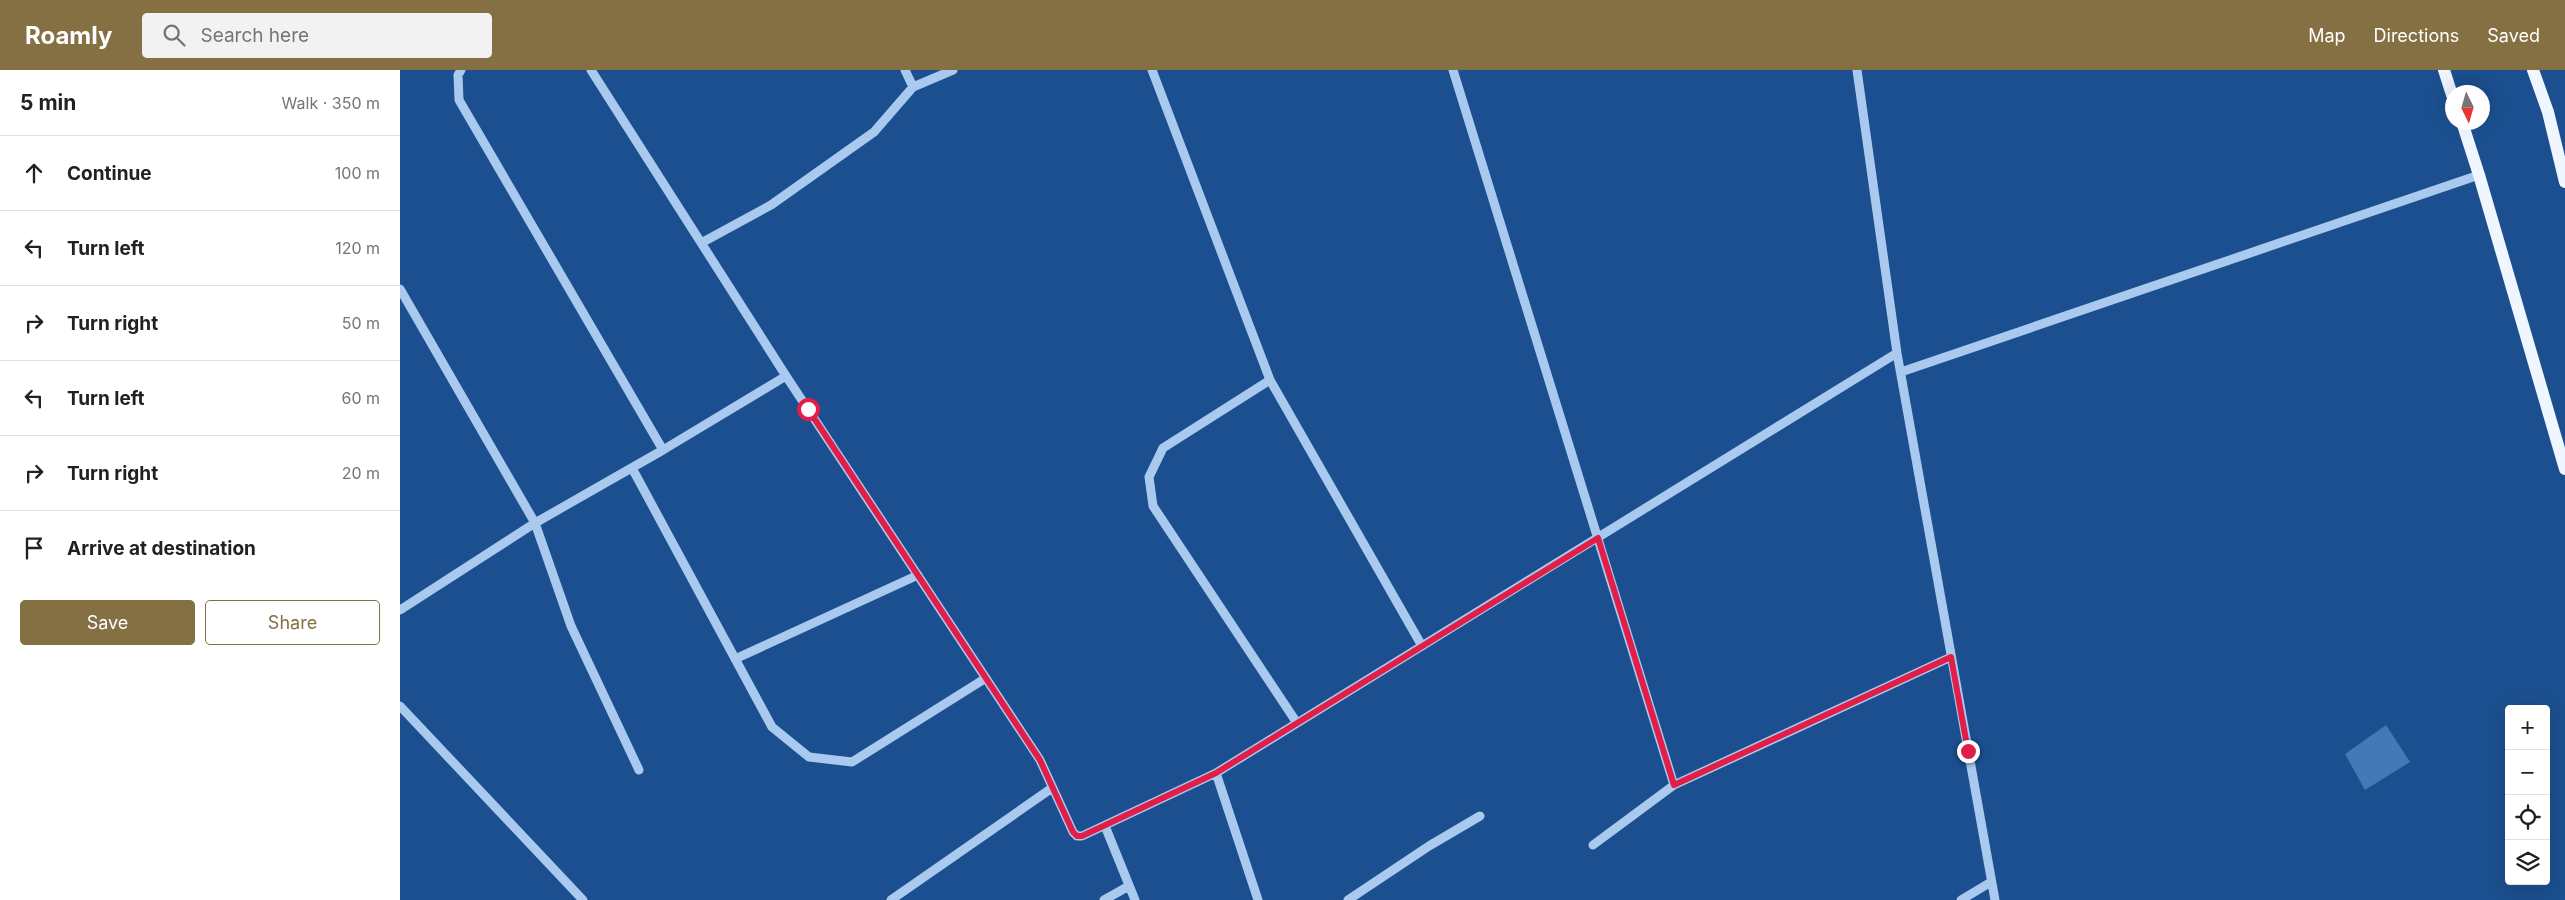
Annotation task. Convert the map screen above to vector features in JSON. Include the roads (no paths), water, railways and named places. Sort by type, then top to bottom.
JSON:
[{"type":"main road","points":[[2444,70],[2449,85]]},
{"type":"main road","points":[[2533,70],[2548,112],[2565,182]]},
{"type":"main road","points":[[2465,130],[2565,469]]},
{"type":"street","points":[[461,70],[458,75],[459,100],[663,450]]},
{"type":"street","points":[[591,70],[786,376],[1040,760],[1073,832],[1077,836],[1082,836],[1106,826],[1216,773],[1897,352]]},
{"type":"street","points":[[905,70],[912,87]]},
{"type":"street","points":[[702,242],[771,205],[874,132],[912,87],[953,70]]},
{"type":"street","points":[[1152,70],[1270,380],[1422,646]]},
{"type":"street","points":[[1453,70],[1674,785]]},
{"type":"street","points":[[1857,70],[1897,352],[1995,900]]},
{"type":"street","points":[[1901,372],[2479,175]]},
{"type":"street","points":[[400,289],[535,523],[571,626],[639,770]]},
{"type":"street","points":[[401,609],[535,523],[663,450],[786,376]]},
{"type":"street","points":[[1270,380],[1163,448],[1149,477],[1153,506],[1297,723]]},
{"type":"street","points":[[632,468],[772,726],[809,757],[852,762],[986,678]]},
{"type":"street","points":[[735,659],[918,575]]},
{"type":"street","points":[[1593,844],[1674,785],[1951,657]]},
{"type":"street","points":[[400,706],[583,900]]},
{"type":"street","points":[[1216,773],[1258,900]]},
{"type":"street","points":[[891,900],[1052,788]]},
{"type":"street","points":[[1348,900],[1429,846],[1480,816]]},
{"type":"street","points":[[1106,826],[1135,900]]},
{"type":"street","points":[[1961,900],[1992,882]]},
{"type":"street","points":[[1104,900],[1128,886]]}]
